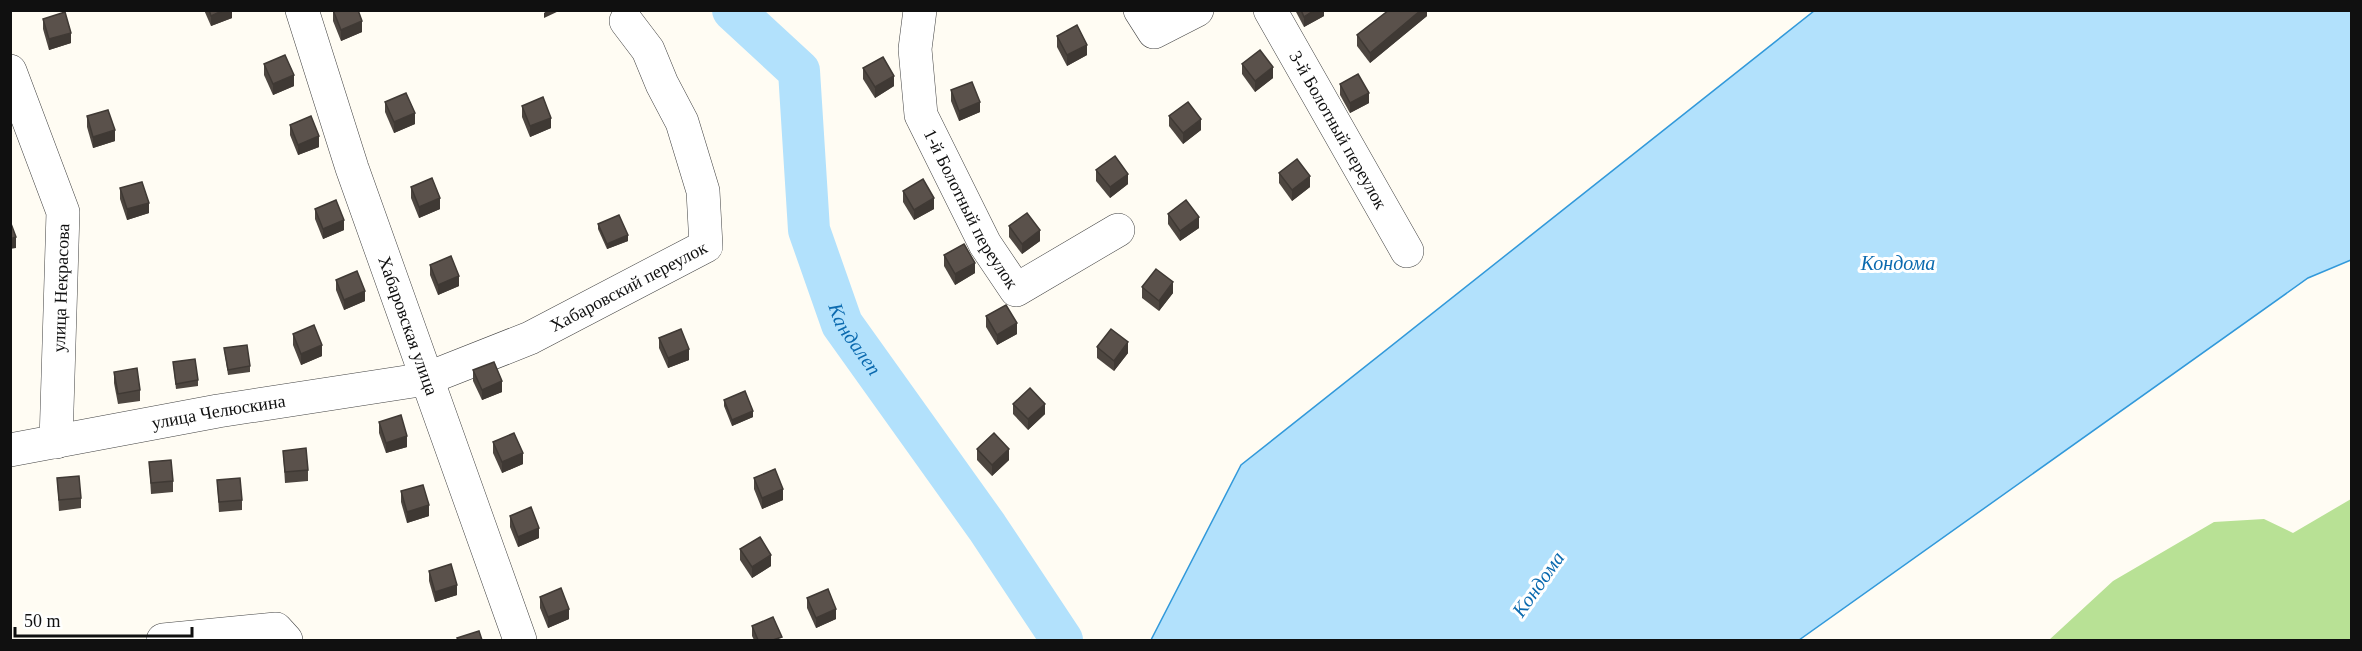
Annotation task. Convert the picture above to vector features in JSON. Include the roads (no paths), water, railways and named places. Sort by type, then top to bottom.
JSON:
[{"type":"street","name":"Хабаровская улица","points":[[302,10],[352,168],[520,640]]},
{"type":"street","name":"1-й Болотный переулок","points":[[920,10],[915,49],[921,115],[985,244],[1016,290],[1118,230]]},
{"type":"street","points":[[1140,10],[1154,32],[1197,10]]},
{"type":"street","name":"3-й Болотный переулок","points":[[1269,10],[1407,251]]},
{"type":"street","name":"Хабаровский переулок","points":[[426,379],[530,338],[706,246],[703,191],[682,122],[662,84],[648,50],[626,21]]},
{"type":"street","name":"улица Некрасова","points":[[10,70],[63,212],[56,442]]},
{"type":"street","name":"улица Челюскина","points":[[10,450],[218,411],[426,379]]},
{"type":"street","points":[[163,640],[276,629],[286,640]]},
{"type":"water","name":"Кондома","points":[[1814,11],[2351,11],[2351,260],[2308,278],[1799,640],[1151,640],[1241,465]]},
{"type":"waterway","name":"Кандалеп","points":[[733,10],[799,71],[809,230],[842,324],[987,527],[1062,640]]}]
